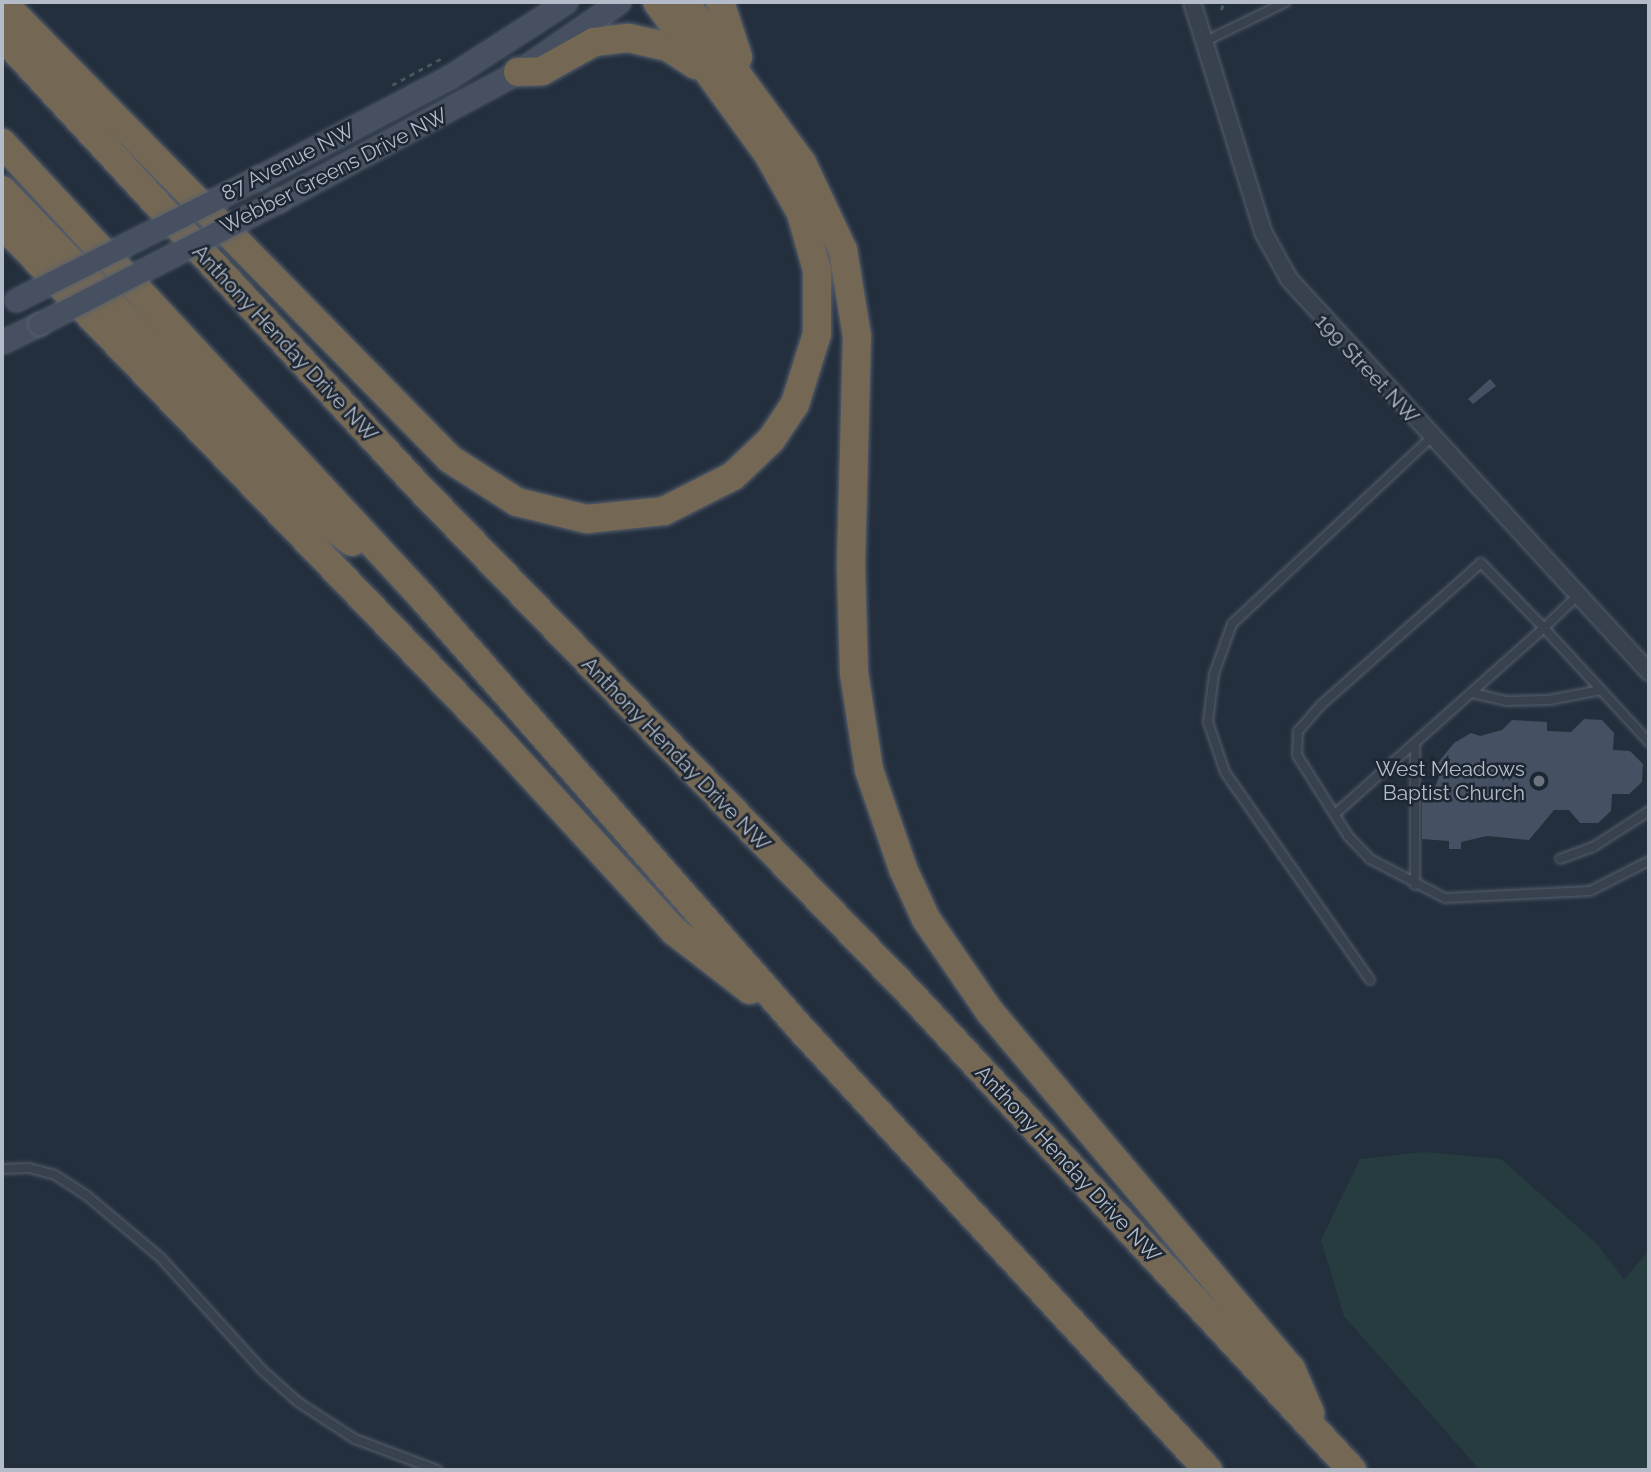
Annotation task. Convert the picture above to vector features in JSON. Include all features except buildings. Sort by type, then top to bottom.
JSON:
[{"type":"highway","points":[[2,2],[440,451],[517,502],[587,519],[664,511],[733,476],[783,423],[813,358],[819,291],[808,233],[780,173],[657,2]]},
{"type":"highway","points":[[684,2],[765,110],[823,200],[840,241],[852,292],[858,387],[851,566],[854,673],[869,769],[894,848],[926,919],[973,990],[1290,1369],[1319,1434]]},
{"type":"highway","points":[[720,2],[732,43],[765,110]]},
{"type":"highway","name":"Anthony Henday Drive NW","points":[[2,36],[407,475],[908,991],[1352,1470]]},
{"type":"highway","points":[[518,72],[542,71],[594,42],[629,38],[668,47],[717,83]]},
{"type":"highway","points":[[2,143],[423,598],[801,1028],[1208,1470]]},
{"type":"highway","points":[[2,190],[307,508],[423,598]]},
{"type":"highway","points":[[2,224],[489,729],[674,931],[801,1028]]},
{"type":"main road","name":"87 Avenue NW","points":[[9,304],[448,78],[566,2]]},
{"type":"main road","name":"Webber Greens Drive NW","points":[[2,341],[279,200],[518,72],[619,2]]},
{"type":"street","name":"199 Street NW","points":[[1192,2],[1263,232],[1275,258],[1304,300],[1649,671]]},
{"type":"lane","points":[[1206,41],[1286,2]]},
{"type":"lane","points":[[1370,980],[1225,772],[1208,722],[1214,674],[1232,624],[1431,438]]},
{"type":"lane","points":[[1649,742],[1481,563],[1297,731],[1297,755],[1335,814],[1370,859],[1415,885],[1445,898],[1590,891],[1649,861]]},
{"type":"lane","points":[[1335,814],[1579,594]]},
{"type":"lane","points":[[1472,693],[1506,701],[1549,700],[1601,690]]},
{"type":"lane","points":[[1415,744],[1415,885]]},
{"type":"lane","points":[[1560,859],[1593,847],[1649,811]]},
{"type":"lane","points":[[2,1169],[29,1168],[55,1175],[86,1195],[160,1257],[262,1370],[298,1402],[355,1439],[437,1470]]},
{"type":"path","points":[[1221,10],[1224,2]]},
{"type":"path","points":[[391,85],[452,53]]},
{"type":"green space","points":[[1424,1152],[1501,1159],[1598,1245],[1624,1280],[1649,1250],[1649,1470],[1480,1470],[1344,1316],[1321,1240],[1360,1159]]},
{"type":"place","name":"West Meadows Baptist Church","points":[[1539,781]]}]
